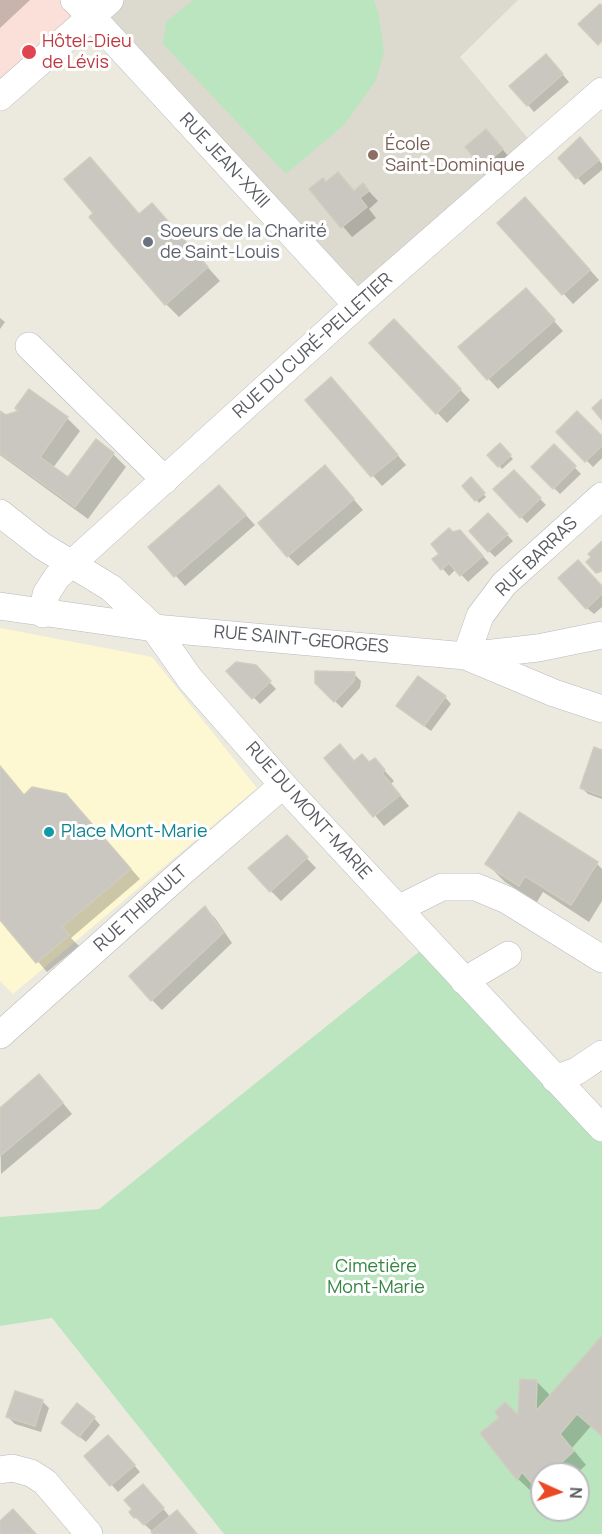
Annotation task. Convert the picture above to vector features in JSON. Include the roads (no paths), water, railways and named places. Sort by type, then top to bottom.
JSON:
[{"type":"street","points":[[0,97],[92,5]]},
{"type":"street","name":"RUE JEAN-XXIII","points":[[92,5],[357,305]]},
{"type":"street","name":"RUE DU CURÉ-PELLETIER","points":[[43,614],[46,594],[57,577],[357,305],[602,91]]},
{"type":"street","points":[[28,346],[165,480]]},
{"type":"street","name":"RUE BARRAS","points":[[466,656],[480,616],[504,584],[602,496]]},
{"type":"street","name":"RUE DU MONT-MARIE","points":[[0,513],[42,546],[111,588],[154,628],[190,679],[283,785],[602,1128]]},
{"type":"street","name":"RUE SAINT-GEORGES","points":[[0,606],[43,614],[154,628],[466,656],[538,648],[602,635]]},
{"type":"street","points":[[466,656],[554,693],[602,709]]},
{"type":"street","name":"RUE THIBAULT","points":[[0,1035],[283,785]]},
{"type":"street","points":[[398,909],[442,887],[476,887],[507,900],[602,959]]},
{"type":"street","points":[[464,981],[508,955]]},
{"type":"street","points":[[555,1079],[578,1071],[602,1054]]},
{"type":"street","points":[[0,1470],[12,1468],[22,1470],[32,1473],[45,1482],[89,1534]]},
{"type":"place","name":"Hôtel-Dieu de Lévis","points":[[29,52]]},
{"type":"place","name":"École Saint-Dominique","points":[[373,155]]},
{"type":"place","name":"Soeurs de la Charité de Saint-Louis","points":[[148,242]]},
{"type":"place","name":"Place Mont-Marie","points":[[49,832]]},
{"type":"park label","name":"Cimetière Mont-Marie","points":[[376,1277]]}]
